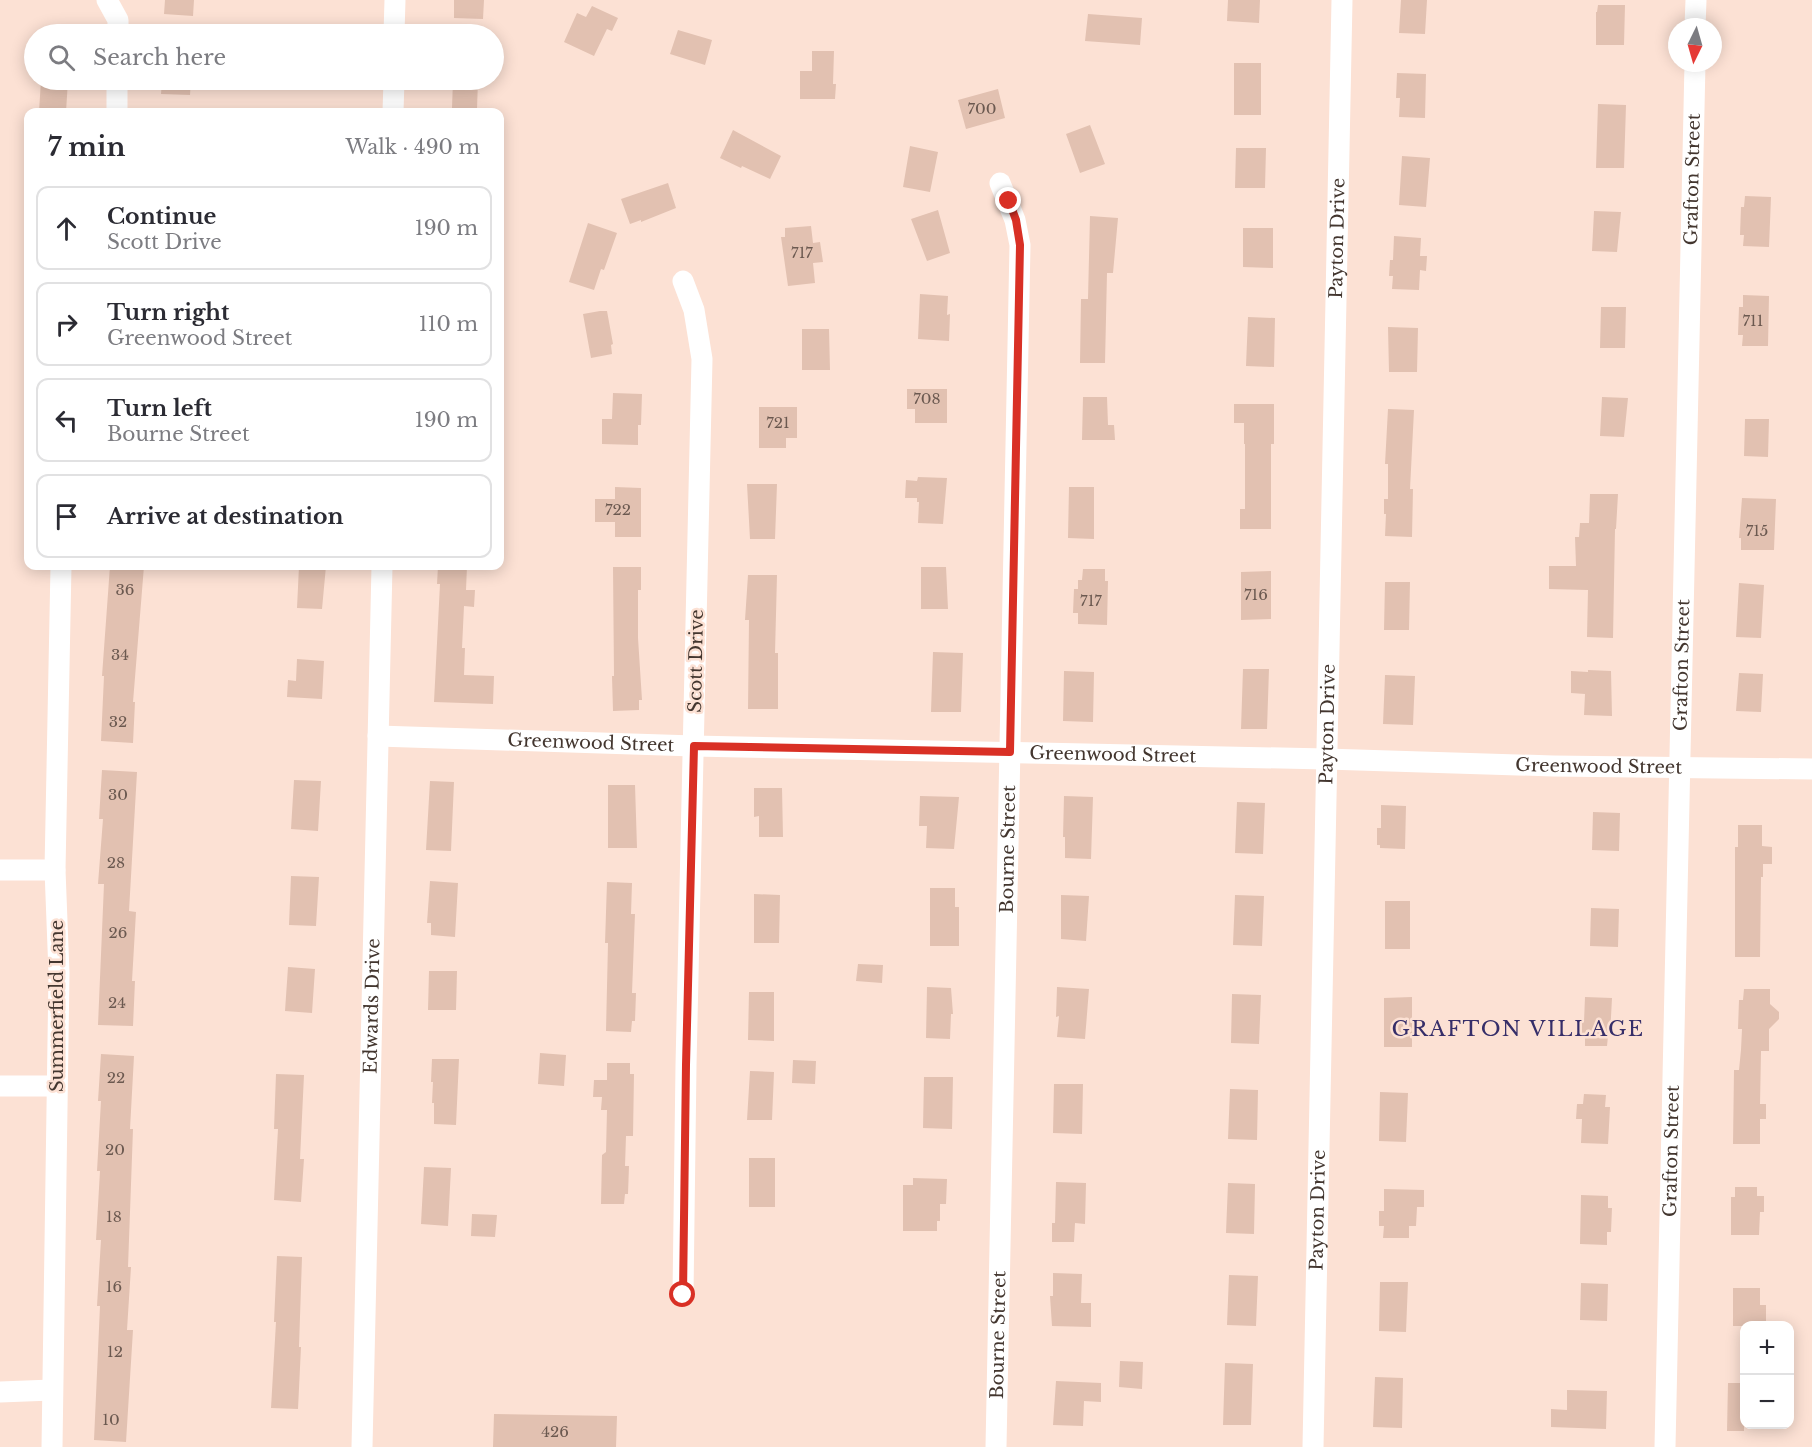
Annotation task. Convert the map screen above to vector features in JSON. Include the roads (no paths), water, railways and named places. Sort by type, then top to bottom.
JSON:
[{"type":"street","points":[[107,0],[118,24]]},
{"type":"street","points":[[394,24],[395,0]]},
{"type":"street","name":"Payton Drive","points":[[1313,1447],[1342,0]]},
{"type":"street","points":[[1695,18],[1696,0]]},
{"type":"street","name":"Grafton Street","points":[[1665,1447],[1695,72]]},
{"type":"street","points":[[117,90],[117,108]]},
{"type":"street","points":[[393,90],[393,108]]},
{"type":"street","name":"Bourne Street","points":[[996,1447],[1020,245],[1016,220],[1000,183]]},
{"type":"street","name":"Scott Drive","points":[[683,281],[694,310],[702,358],[683,1295]]},
{"type":"street","name":"Summerfield Lane","points":[[52,1447],[59,973],[55,870],[60,570]]},
{"type":"street","name":"Edwards Drive","points":[[362,1447],[382,570]]},
{"type":"street","name":"Greenwood Street","points":[[378,736],[694,746],[1553,766],[1812,769]]},
{"type":"street","points":[[0,870],[55,870]]},
{"type":"street","points":[[0,1086],[57,1086]]},
{"type":"street","points":[[0,1392],[52,1390]]},
{"type":"district","name":"GRAFTON VILLAGE","points":[[1518,1029]]}]
